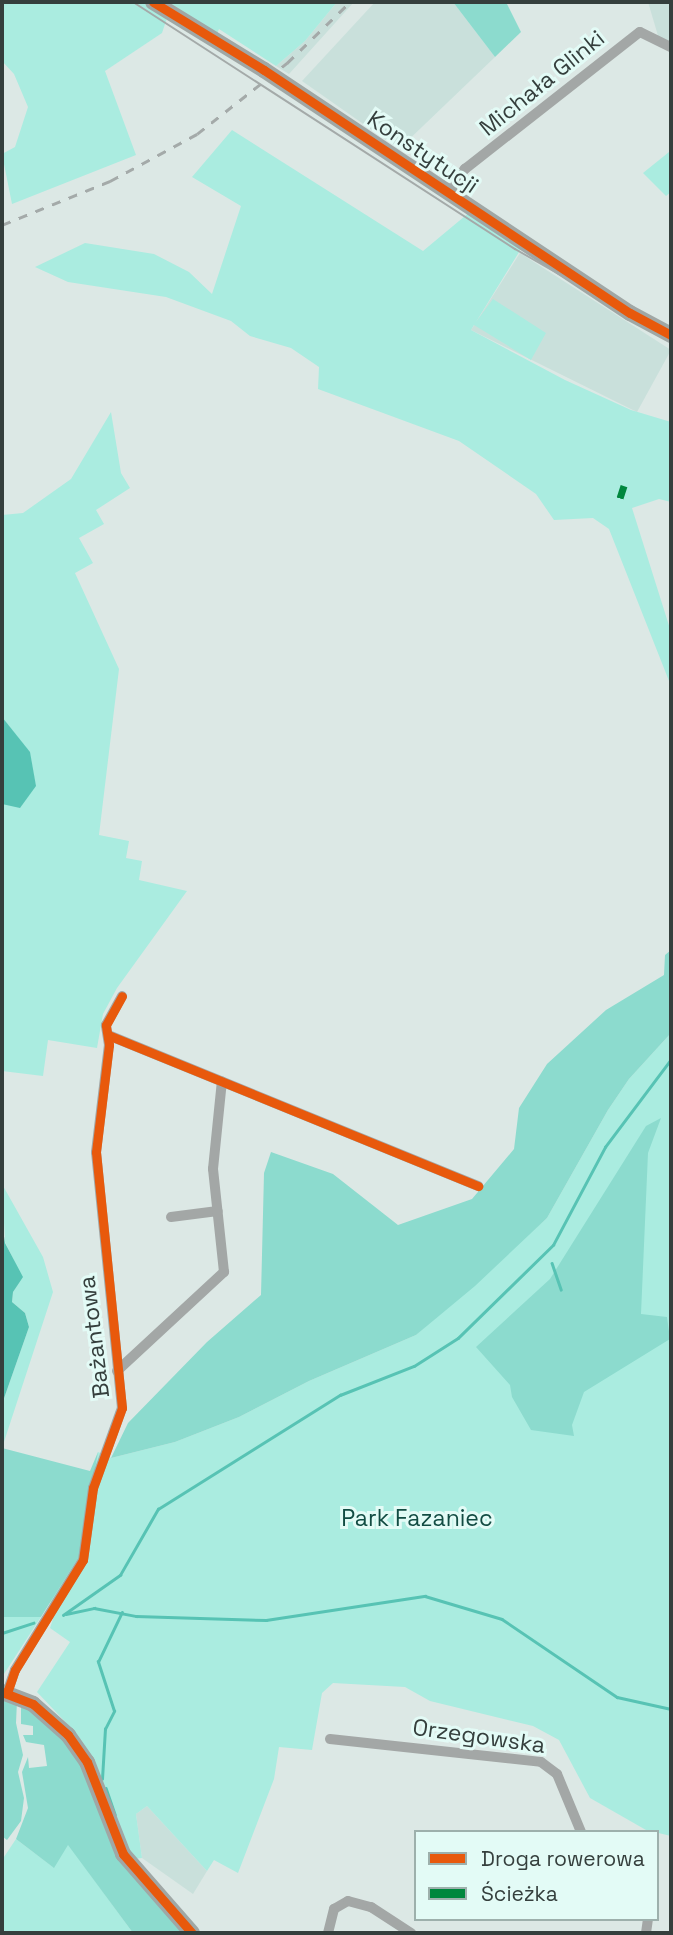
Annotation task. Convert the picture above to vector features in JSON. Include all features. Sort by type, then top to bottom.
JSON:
[{"type":"street","name":"Konstytucji","points":[[153,2],[286,84],[630,313],[671,335]]},
{"type":"street","name":"Michała Glinki","points":[[448,192],[465,169],[640,32],[671,47]]},
{"type":"street","name":"Bażantowa","points":[[4,1693],[86,1552],[93,1488],[122,1408],[96,1167],[108,1035],[106,1025],[122,996]]},
{"type":"street","points":[[108,1035],[478,1186]]},
{"type":"street","name":"Bażantowa","points":[[117,1371],[224,1272],[213,1169],[222,1081]]},
{"type":"street","points":[[171,1217],[218,1211]]},
{"type":"street","points":[[4,1693],[52,1718],[77,1747],[123,1854],[192,1933]]},
{"type":"street","name":"Orzegowska","points":[[330,1739],[541,1762],[557,1774],[580,1830]]},
{"type":"street","points":[[328,1933],[334,1909],[348,1901],[370,1907],[411,1933]]},
{"type":"shaded area","points":[[337,2],[354,2],[289,74],[276,66],[305,41]]},
{"type":"shaded area","points":[[375,2],[453,2],[495,57],[399,149],[302,81]]},
{"type":"shaded area","points":[[453,2],[506,2],[521,32],[495,57]]},
{"type":"shaded area","points":[[648,2],[671,2],[671,47],[659,39]]},
{"type":"shaded area","points":[[520,253],[671,350],[637,412],[471,330]]},
{"type":"shaded area","points":[[2,717],[30,752],[36,786],[20,808],[2,804]]},
{"type":"shaded area","points":[[671,950],[671,1033],[629,1079],[608,1110],[547,1218],[475,1286],[416,1335],[309,1381],[239,1417],[175,1442],[111,1458],[128,1423],[207,1342],[261,1295],[264,1173],[271,1152],[333,1174],[398,1225],[472,1199],[514,1149],[519,1108],[547,1064],[606,1010],[664,975],[665,955]]},
{"type":"shaded area","points":[[661,1118],[648,1153],[641,1314],[667,1317],[670,1339],[584,1392],[572,1425],[574,1436],[531,1430],[512,1397],[510,1385],[476,1347],[550,1279],[646,1126]]},
{"type":"shaded area","points":[[2,1223],[5,1243],[23,1277],[13,1292],[12,1302],[25,1313],[29,1327],[2,1404]]},
{"type":"shaded area","points":[[2,1448],[90,1471],[98,1452],[80,1555],[41,1617],[2,1617]]},
{"type":"shaded area","points":[[2,1697],[17,1701],[16,1723],[23,1755],[18,1772],[24,1798],[21,1821],[7,1840],[2,1836]]},
{"type":"shaded area","points":[[21,1701],[78,1751],[110,1835],[190,1933],[133,1933],[68,1845],[54,1868],[16,1839],[28,1808],[22,1772],[28,1757],[29,1768],[47,1766],[44,1745],[26,1742],[23,1735],[33,1735],[33,1726],[21,1724]]},
{"type":"shaded area","points":[[147,1806],[207,1871],[193,1894],[142,1858],[136,1814]]},
{"type":"green space","points":[[2,2],[141,2],[168,15],[162,33],[105,71],[136,155],[12,204],[2,154],[15,147],[28,107],[14,74],[2,61]]},
{"type":"green space","points":[[164,2],[337,2],[305,41],[276,66],[219,29],[217,34]]},
{"type":"green space","points":[[232,130],[423,251],[471,211],[524,244],[476,322],[493,299],[546,333],[531,360],[474,325],[471,330],[565,380],[631,410],[671,422],[671,502],[659,499],[632,508],[671,632],[671,686],[609,529],[593,518],[554,520],[536,494],[459,441],[318,389],[319,367],[291,348],[250,336],[231,321],[166,297],[68,282],[35,267],[85,243],[154,254],[189,272],[212,294],[241,206],[192,177]]},
{"type":"green space","points":[[669,152],[671,192],[666,196],[643,173]]},
{"type":"green space","points":[[111,412],[121,473],[130,488],[96,510],[104,524],[79,538],[93,563],[75,573],[119,669],[99,835],[129,841],[126,858],[142,861],[139,880],[187,891],[117,988],[103,1014],[97,1048],[48,1040],[43,1076],[2,1071],[2,515],[23,513],[71,479]]},
{"type":"green space","name":"Park Fazaniec","points":[[671,1033],[671,1836],[659,1833],[659,1830],[646,1830],[590,1798],[559,1740],[533,1726],[430,1701],[405,1687],[333,1683],[322,1693],[312,1750],[279,1747],[274,1779],[238,1873],[214,1860],[207,1871],[147,1806],[136,1814],[142,1858],[134,1859],[72,1729],[37,1692],[70,1642],[50,1628],[53,1619],[47,1614],[98,1452],[111,1458],[175,1442],[239,1417],[309,1381],[416,1335],[547,1218],[608,1110],[629,1079]]},
{"type":"green space","points":[[2,1184],[43,1257],[53,1292],[2,1448],[2,1404],[29,1327],[25,1313],[12,1302],[13,1292],[22,1277],[5,1242]]},
{"type":"green space","points":[[2,1617],[41,1617],[2,1677]]},
{"type":"green space","points":[[16,1839],[53,1867],[68,1844],[133,1933],[2,1933],[2,1860]]},
{"type":"waterway","points":[[63,1615],[120,1575],[158,1509],[340,1395],[414,1366],[458,1338],[553,1245],[605,1147],[671,1059]]},
{"type":"waterway","points":[[552,1263],[561,1289]]},
{"type":"waterway","points":[[66,1614],[94,1608],[136,1616],[266,1620],[425,1596],[502,1619],[617,1697],[671,1709]]},
{"type":"waterway","points":[[102,1779],[105,1729],[114,1711],[98,1662],[122,1612]]},
{"type":"waterway","points":[[2,1633],[33,1623]]},
{"type":"waterway","points":[[106,1788],[115,1814]]},
{"type":"tram line","points":[[133,2],[515,249],[671,338]]},
{"type":"railway","points":[[2,225],[110,181],[197,134],[287,63],[350,2]]},
{"type":"marked path","points":[[620,498],[624,486]]},
{"type":"cycle path","points":[[153,2],[264,70],[630,313],[671,335]]},
{"type":"cycle path","points":[[7,1693],[15,1670],[83,1560],[93,1488],[122,1408],[96,1152],[109,1045],[106,1025],[122,996]]},
{"type":"cycle path","points":[[108,1035],[478,1186]]},
{"type":"cycle path","points":[[2,1692],[33,1704],[68,1735],[87,1762],[123,1854],[192,1933]]}]
